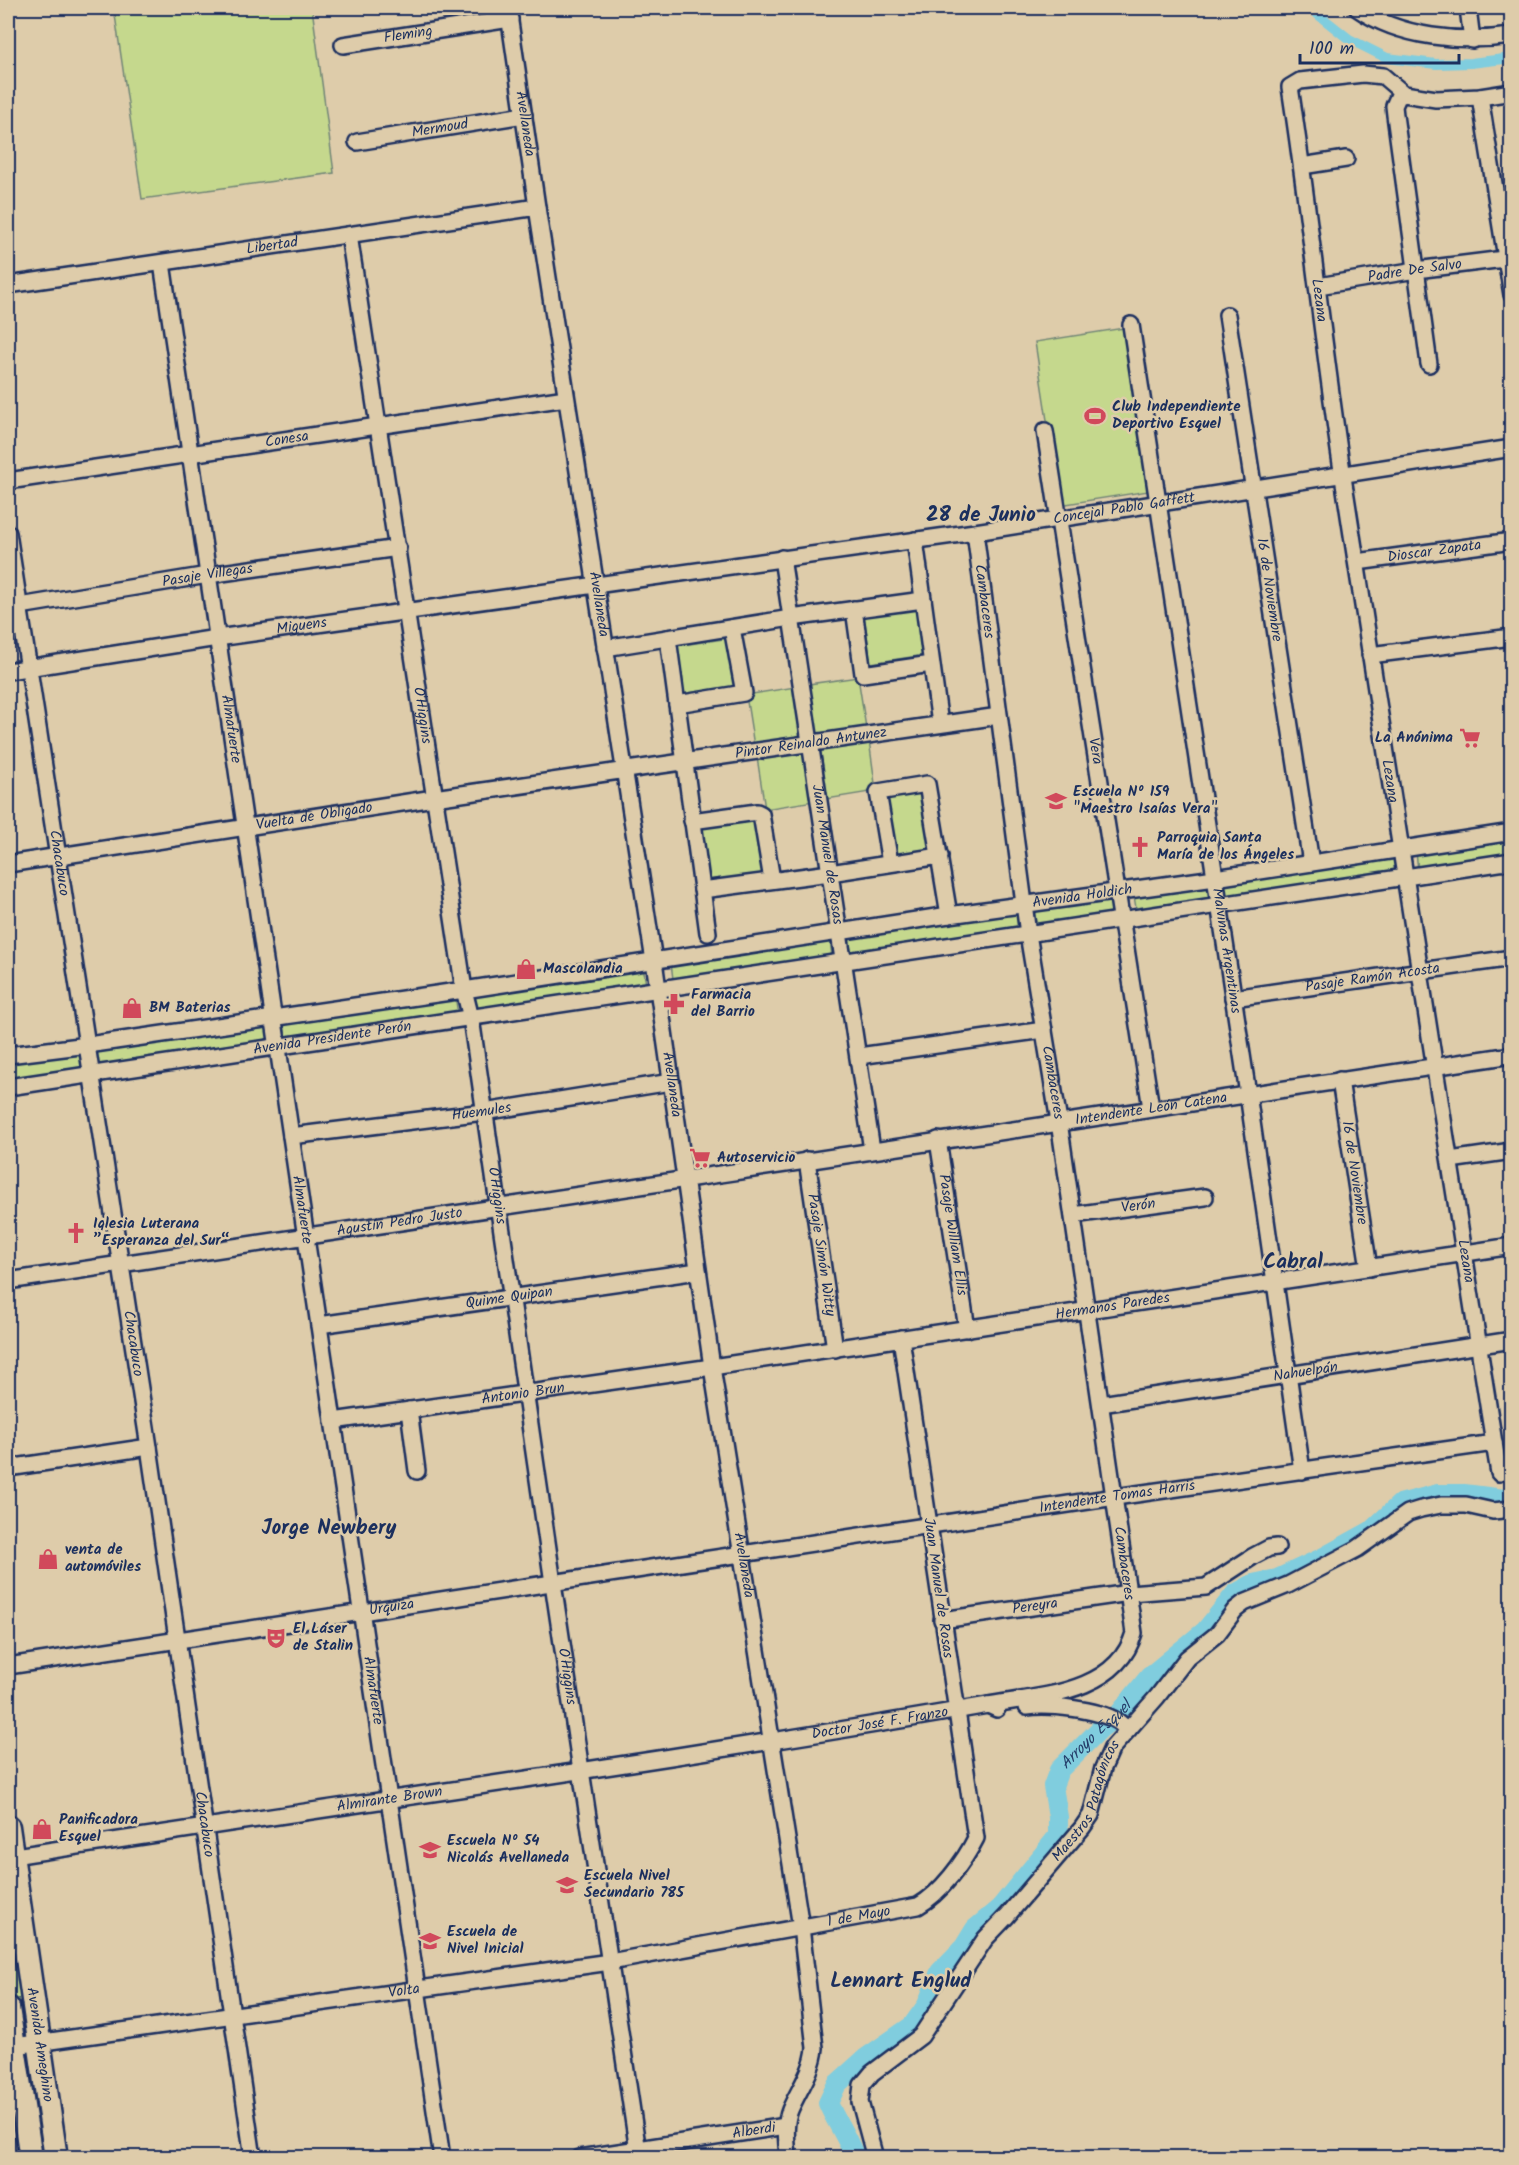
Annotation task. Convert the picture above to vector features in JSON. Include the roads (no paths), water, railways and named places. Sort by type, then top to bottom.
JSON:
[{"type":"highway","name":"Avenida Ameghino","points":[[8,1827],[10,1857],[56,2157]]},
{"type":"highway","name":"Avenida Ameghino","points":[[8,2008],[10,2047],[31,2157]]},
{"type":"street","points":[[1357,8],[1380,21],[1415,32],[1458,40],[1512,36]]},
{"type":"street","points":[[1467,8],[1472,40]]},
{"type":"street","name":"Fleming","points":[[343,45],[509,13]]},
{"type":"street","name":"Avellaneda","points":[[509,13],[566,398],[654,961],[712,1367],[801,1927],[815,2048],[814,2062],[789,2111],[786,2126],[788,2157]]},
{"type":"street","name":"Lezana","points":[[1404,94],[1383,76],[1363,74],[1300,81],[1290,87],[1342,475],[1357,562],[1403,878],[1494,1443],[1505,1471]]},
{"type":"street","points":[[1429,364],[1394,106],[1398,97],[1404,94],[1436,99],[1480,97],[1512,92]]},
{"type":"street","points":[[1480,97],[1509,258],[1512,295]]},
{"type":"street","name":"Mermoud","points":[[357,142],[524,115]]},
{"type":"street","points":[[1302,166],[1346,159]]},
{"type":"street","name":"Libertad","points":[[8,285],[537,207]]},
{"type":"street","name":"O'Higgins","points":[[349,235],[434,798],[464,990],[471,1018],[497,1208],[639,2153]]},
{"type":"street","name":"Padre De Salvo","points":[[1318,286],[1509,258]]},
{"type":"street","name":"Almafuerte","points":[[162,263],[442,2157]]},
{"type":"street","name":"16 de Noviembre","points":[[1227,315],[1311,863]]},
{"type":"street","name":"Malvinas Argentinas","points":[[1131,325],[1248,1094],[1302,1471]]},
{"type":"street","name":"Conesa","points":[[8,481],[566,398]]},
{"type":"street","name":"Vera","points":[[1045,431],[1151,1108]]},
{"type":"street","name":"Concejal Pablo Gaffett","points":[[595,584],[975,532],[1512,448]]},
{"type":"street","name":"Chacabuco","points":[[8,532],[11,577],[20,606],[88,1045],[253,2157]]},
{"type":"street","name":"Cambaceres","points":[[975,532],[1028,934],[1059,1122],[1134,1633],[1130,1647],[1107,1673]]},
{"type":"street","points":[[915,540],[940,724]]},
{"type":"street","name":"Dioscar Zapata","points":[[1357,562],[1512,541]]},
{"type":"street","name":"Pasaje Villegas","points":[[20,606],[208,575],[398,548]]},
{"type":"street","name":"Juan Manuel de Rosas","points":[[782,558],[872,1150]]},
{"type":"street","name":"Miguens","points":[[8,671],[217,638],[595,584]]},
{"type":"street","points":[[605,648],[791,618],[923,600]]},
{"type":"street","points":[[855,609],[863,674],[931,664]]},
{"type":"street","points":[[677,704],[744,693],[732,628]]},
{"type":"street","points":[[1370,655],[1512,637]]},
{"type":"street","points":[[668,638],[708,933]]},
{"type":"street","name":"Pintor Reinaldo Antunez","points":[[623,770],[999,716]]},
{"type":"street","name":"Vuelta de Obligado","points":[[8,864],[623,770]]},
{"type":"street","points":[[890,863],[878,792],[927,784],[949,915]]},
{"type":"street","points":[[692,821],[757,812],[761,814],[772,880]]},
{"type":"street","name":"Avenida Holdich","points":[[654,961],[1512,832]]},
{"type":"street","points":[[702,890],[940,856]]},
{"type":"street","name":"Avenida Holdich","points":[[658,990],[1512,861]]},
{"type":"street","name":"Pasaje Ramón Acosta","points":[[1233,998],[1512,958]]},
{"type":"street","name":"Avenida Presidente Perón","points":[[8,1055],[654,961]]},
{"type":"street","name":"Avenida Presidente Perón","points":[[8,1087],[658,990]]},
{"type":"street","points":[[859,1056],[1044,1030]]},
{"type":"street","name":"Intendente León Catena","points":[[685,1178],[1512,1055]]},
{"type":"street","name":"16 de Noviembre","points":[[1340,1080],[1369,1268]]},
{"type":"street","name":"Huemules","points":[[291,1136],[484,1112],[671,1082]]},
{"type":"street","name":"Pasaje William Ellis","points":[[938,1140],[967,1329]]},
{"type":"street","points":[[1450,1160],[1512,1151]]},
{"type":"street","name":"Pasaje Simón Witty","points":[[807,1160],[835,1349]]},
{"type":"street","name":"Agustín Pedro Justo","points":[[8,1281],[685,1178]]},
{"type":"street","name":"Verón","points":[[1073,1215],[1205,1197]]},
{"type":"street","name":"Hermanos Paredes","points":[[712,1367],[1512,1246]]},
{"type":"street","name":"Quime Quipan","points":[[319,1325],[698,1271]]},
{"type":"street","name":"Juan Manuel de Rosas","points":[[901,1338],[976,1838],[968,1855],[929,1899],[918,1906]]},
{"type":"street","name":"Nahuelpán","points":[[1101,1404],[1512,1340]]},
{"type":"street","name":"Antonio Brun","points":[[333,1421],[712,1367]]},
{"type":"street","points":[[409,1410],[417,1471]]},
{"type":"street","name":"Intendente Tomas Harris","points":[[742,1555],[1115,1497],[1494,1443]]},
{"type":"street","points":[[8,1468],[149,1447]]},
{"type":"street","name":"Maestros Patagónicos","points":[[876,2157],[860,2102],[862,2085],[873,2073],[921,2036],[985,1939],[1082,1828],[1090,1815],[1103,1767],[1123,1726],[1187,1658],[1217,1634],[1235,1610],[1244,1603],[1295,1581],[1357,1549],[1408,1513],[1441,1505],[1466,1505],[1493,1511],[1512,1509]]},
{"type":"street","name":"Pereyra","points":[[942,1620],[1129,1593],[1206,1587],[1252,1557],[1277,1546]]},
{"type":"street","name":"Urquiza","points":[[8,1666],[742,1555]]},
{"type":"street","name":"Doctor José F. Franzo","points":[[772,1743],[1056,1694],[1084,1685],[1107,1673]]},
{"type":"street","name":"Doctor José F. Franzo","points":[[988,1706],[1001,1711],[1039,1706],[1100,1715],[1123,1726]]},
{"type":"street","name":"Almirante Brown","points":[[10,1857],[581,1769],[772,1743]]},
{"type":"street","name":"1 de Mayo","points":[[801,1927],[918,1906]]},
{"type":"street","name":"Volta","points":[[10,2047],[610,1962],[801,1927]]},
{"type":"street","name":"Alberdi","points":[[580,2157],[639,2153],[786,2126]]},
{"type":"waterway","name":"Arroyo Esquel","points":[[1310,8],[1349,39],[1387,58],[1436,64],[1512,58]]},
{"type":"waterway","name":"Arroyo Esquel","points":[[855,2158],[828,2103],[837,2084],[866,2058],[912,2026],[927,2005],[940,1972],[964,1947],[975,1929],[1000,1908],[1058,1836],[1058,1817],[1053,1786],[1059,1770],[1100,1729],[1119,1714],[1149,1677],[1205,1631],[1235,1594],[1253,1584],[1277,1579],[1322,1558],[1371,1531],[1400,1504],[1438,1494],[1464,1494],[1512,1500]]},
{"type":"place","name":"Club Independiente Deportivo Esquel","points":[[1095,416]]},
{"type":"place","name":"La Anónima","points":[[1470,738]]},
{"type":"place","name":"Escuela Nº 159 \"Maestro Isaías Vera\"","points":[[1056,801]]},
{"type":"place","name":"Parroquia Santa María de los Ángeles","points":[[1140,847]]},
{"type":"place","name":"Mascolandia","points":[[526,969]]},
{"type":"place","name":"Farmacia del Barrio","points":[[674,1004]]},
{"type":"place","name":"BM Baterias","points":[[132,1008]]},
{"type":"place","name":"Autoservicio","points":[[700,1158]]},
{"type":"place","name":"Iglesia Luterana ”Esperanza del Sur“","points":[[76,1233]]},
{"type":"place","name":"venta de automóviles","points":[[48,1559]]},
{"type":"place","name":"El Láser de Stalin","points":[[276,1638]]},
{"type":"place","name":"Panificadora Esquel","points":[[42,1829]]},
{"type":"place","name":"Escuela Nº 54 Nicolás Avellaneda","points":[[430,1850]]},
{"type":"place","name":"Escuela Nivel Secundario 785","points":[[567,1885]]},
{"type":"place","name":"Escuela de Nivel Inicial","points":[[430,1941]]},
{"type":"district","name":"28 de Junio","points":[[981,515]]},
{"type":"district","name":"Cabral","points":[[1293,1262]]},
{"type":"district","name":"Jorge Newbery","points":[[329,1528]]},
{"type":"district","name":"Lennart Englud","points":[[901,1981]]}]
